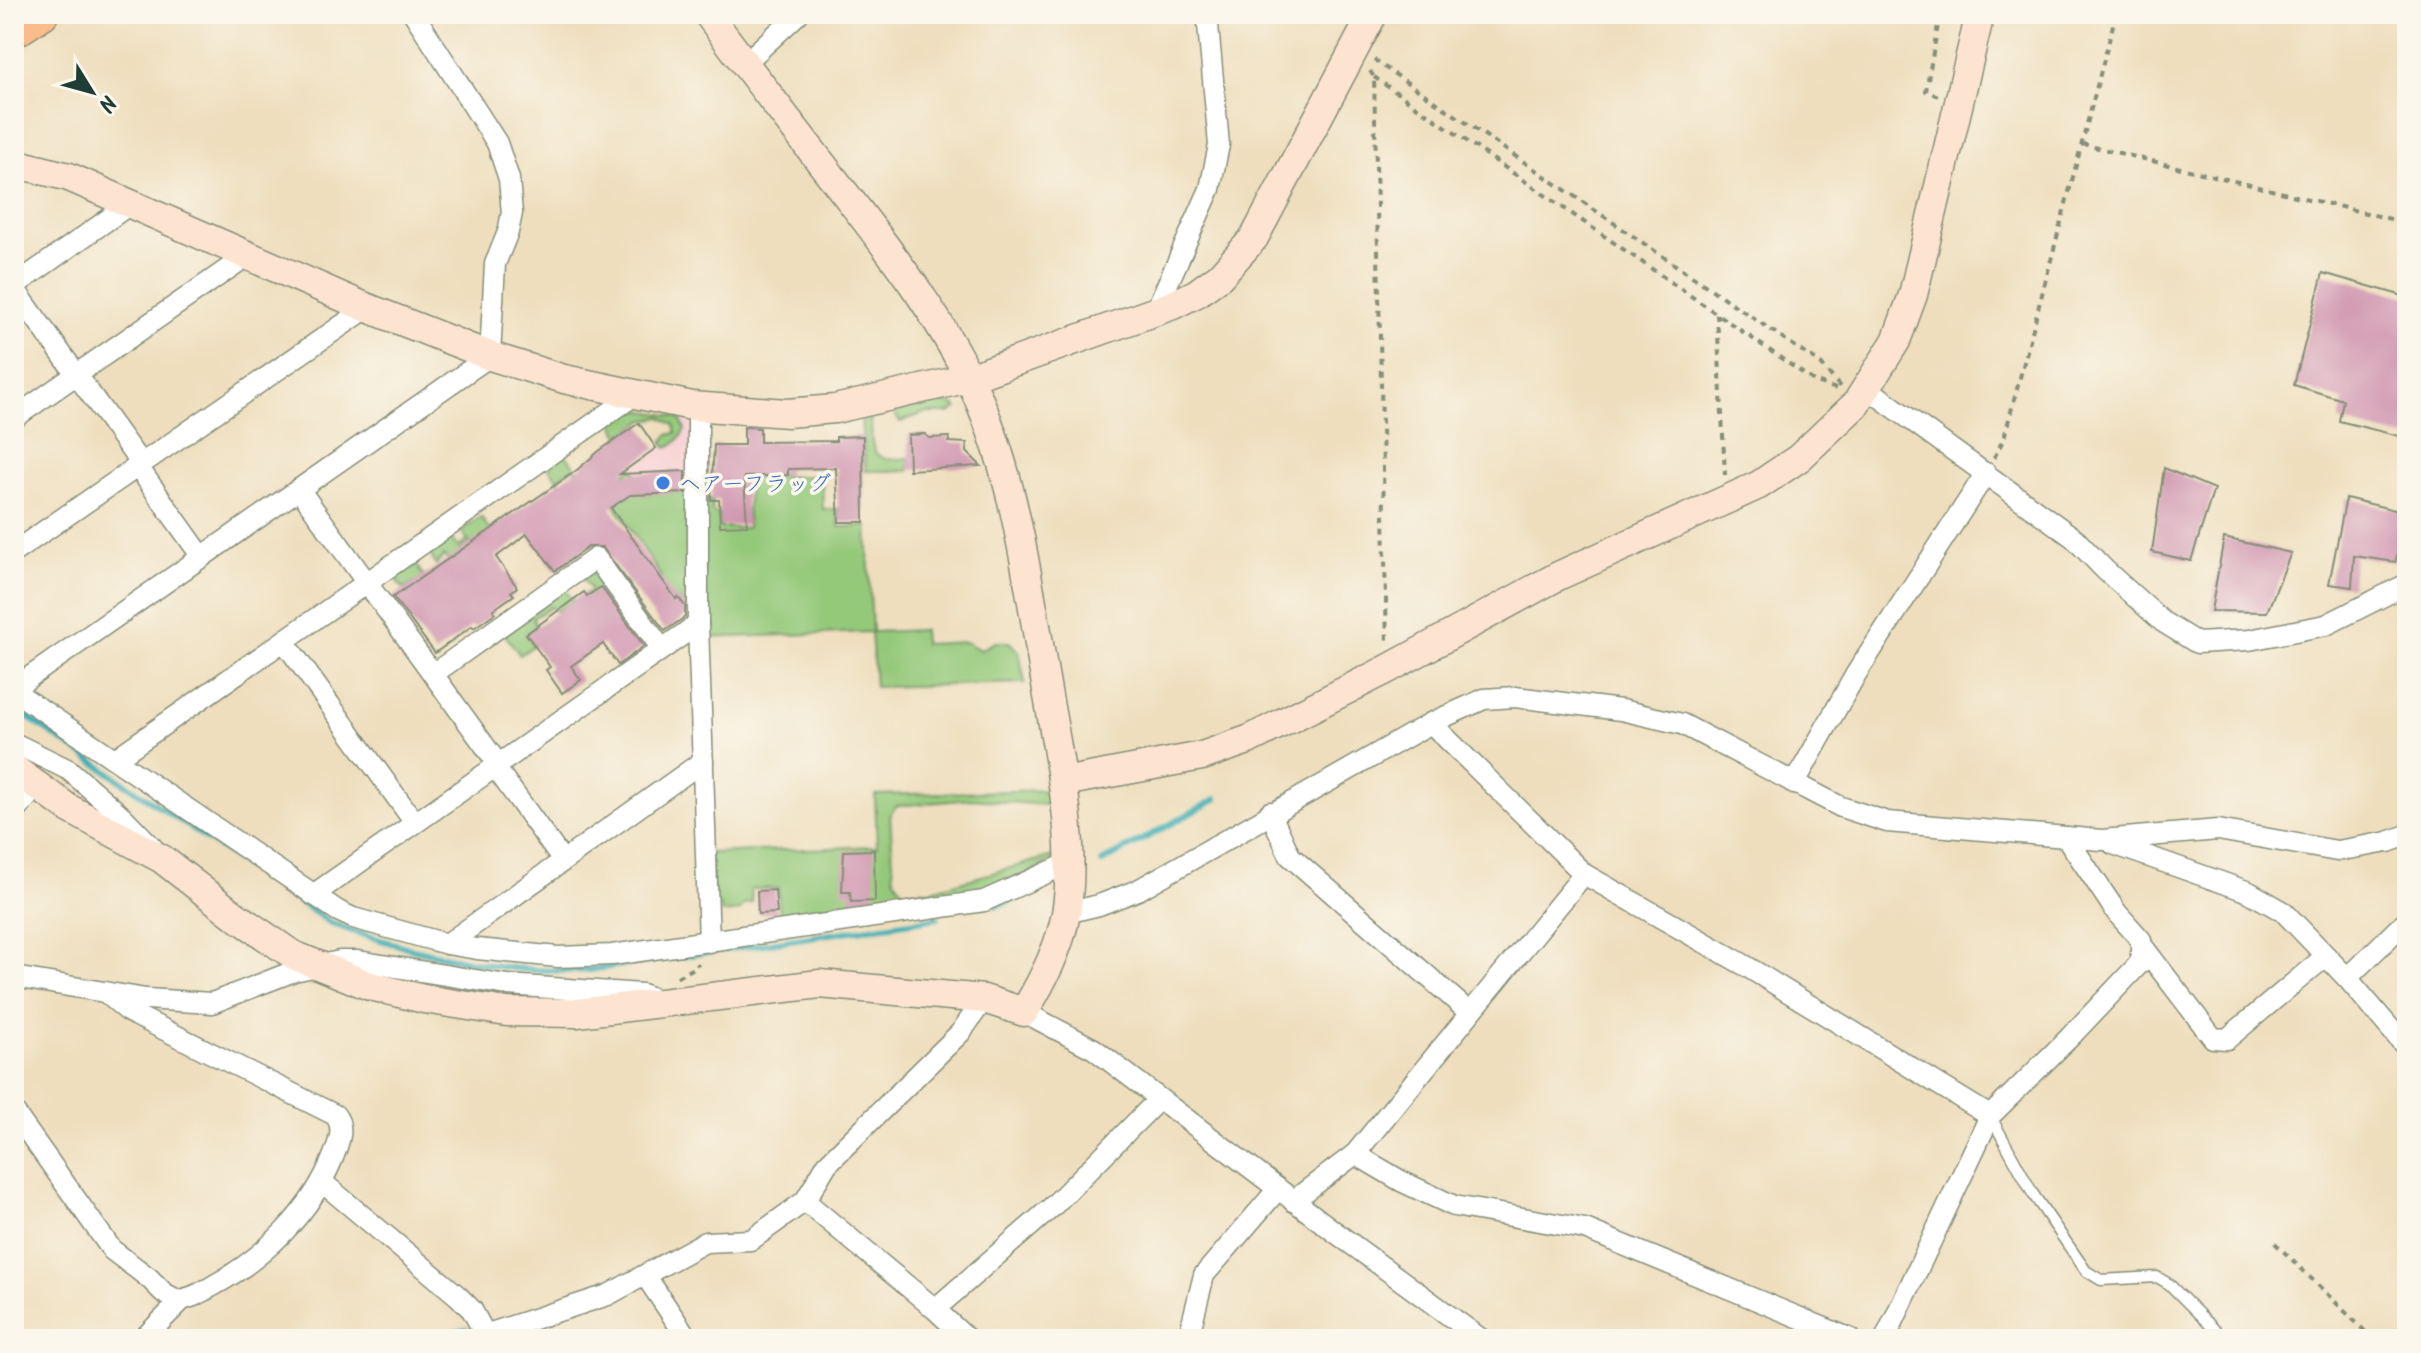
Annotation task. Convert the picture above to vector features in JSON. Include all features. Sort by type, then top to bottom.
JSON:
[{"type":"main road","points":[[14,33],[43,14]]},
{"type":"street","points":[[414,14],[497,143],[509,179],[512,213],[495,264],[490,356]]},
{"type":"street","points":[[708,14],[893,256],[938,321],[969,378],[990,429],[1016,511],[1063,782],[1069,863],[1066,913],[1054,952],[1024,1012]]},
{"type":"street","points":[[744,64],[798,14]]},
{"type":"street","points":[[1155,312],[1210,189],[1219,145],[1207,14]]},
{"type":"street","points":[[14,163],[69,177],[367,308],[490,356],[564,379],[698,407],[761,413],[818,412],[969,378],[1155,312],[1197,293],[1220,276],[1254,238],[1373,14]]},
{"type":"street","points":[[1063,782],[1202,756],[1294,718],[1558,576],[1759,485],[1799,458],[1856,404],[1896,341],[1913,295],[1980,14]]},
{"type":"street","points":[[130,204],[14,287],[202,557]]},
{"type":"street","points":[[14,418],[248,255]]},
{"type":"street","points":[[14,552],[367,308]]},
{"type":"street","points":[[490,356],[14,690],[313,895],[353,918],[447,944],[489,950],[612,955],[984,901],[1069,863]]},
{"type":"street","points":[[1867,388],[2074,538],[2163,622],[2197,643],[2249,640],[2326,625],[2407,584]]},
{"type":"street","points":[[115,759],[636,394]]},
{"type":"street","points":[[698,407],[698,624],[709,942]]},
{"type":"street","points":[[1794,784],[1856,674],[1986,473]]},
{"type":"street","points":[[299,489],[563,861]]},
{"type":"street","points":[[433,674],[596,558],[662,649]]},
{"type":"street","points":[[313,895],[698,624]]},
{"type":"street","points":[[284,641],[415,823]]},
{"type":"street","points":[[1066,913],[1099,905],[1138,890],[1270,812],[1431,723],[1484,699],[1515,697],[1621,710],[1682,724],[1841,807],[1887,822],[2102,840],[2218,830],[2337,851],[2388,842],[2407,835]]},
{"type":"street","points":[[1431,723],[1584,874],[1746,966],[1990,1116]]},
{"type":"street","points":[[69,770],[89,740]]},
{"type":"street","points":[[14,743],[69,770],[131,824],[162,859]]},
{"type":"street","points":[[447,944],[703,761]]},
{"type":"street","points":[[14,814],[25,777],[68,808],[162,859],[293,955],[370,986],[424,999],[507,1012],[577,1013],[820,984],[984,999],[1024,1012],[1094,1049],[1481,1339]]},
{"type":"street","points":[[1270,812],[1290,856],[1470,1013]]},
{"type":"street","points":[[1885,1339],[1990,1116],[2141,962],[2141,940],[2117,913],[2066,837]]},
{"type":"street","points":[[2102,840],[2249,892],[2284,912],[2347,978],[2407,1048]]},
{"type":"street","points":[[1194,1339],[1190,1331],[1204,1275],[1285,1195],[1355,1154],[1584,874]]},
{"type":"street","points":[[2347,978],[2407,920]]},
{"type":"street","points":[[2141,944],[2213,1038],[2227,1039],[2326,956]]},
{"type":"street","points":[[486,974],[489,950]]},
{"type":"street","points":[[14,977],[146,999],[212,1003],[315,966]]},
{"type":"street","points":[[105,992],[129,1012],[340,1120],[341,1130],[322,1182],[290,1226],[244,1267],[182,1300],[143,1339]]},
{"type":"street","points":[[322,1182],[458,1296],[476,1316],[479,1338],[608,1295],[705,1242],[751,1240],[805,1201],[827,1164],[961,1032],[984,999]]},
{"type":"street","points":[[935,1309],[1052,1207],[1159,1099]]},
{"type":"street","points":[[14,1112],[112,1250],[164,1293],[182,1300]]},
{"type":"street","points":[[1355,1154],[1401,1181],[1454,1206],[1585,1229],[1851,1339]]},
{"type":"street","points":[[805,1201],[967,1339]]},
{"type":"street","points":[[645,1275],[688,1339]]},
{"type":"lane","points":[[1990,1116],[2033,1194],[2086,1271],[2101,1280],[2157,1277],[2169,1284],[2224,1339]]},
{"type":"path","points":[[1940,14],[1926,91],[1958,105]]},
{"type":"path","points":[[1986,473],[2004,438],[2116,14]]},
{"type":"path","points":[[1355,49],[1821,364],[1845,393],[1814,381],[1374,77],[1355,49]]},
{"type":"path","points":[[1374,77],[1388,669]]},
{"type":"path","points":[[2082,144],[2407,223]]},
{"type":"path","points":[[1717,314],[1726,500]]},
{"type":"path","points":[[2275,1243],[2373,1339]]},
{"type":"shaded area","points":[[679,417],[698,418],[698,492],[637,494],[613,482],[664,445],[671,446],[678,440],[682,435],[683,423]]},
{"type":"green space","points":[[935,402],[952,404],[957,408],[949,413],[924,413],[900,422],[895,415],[898,411]]},
{"type":"green space","points":[[633,409],[679,417],[685,429],[677,441],[666,447],[662,442],[668,435],[676,433],[674,425],[661,417],[643,421],[620,436],[612,419]]},
{"type":"green space","points":[[871,420],[876,453],[887,459],[909,458],[909,471],[866,471],[861,421]]},
{"type":"green space","points":[[564,452],[577,470],[573,468],[559,477],[559,482],[547,464]]},
{"type":"green space","points":[[632,468],[636,473],[638,494],[694,492],[693,617],[678,598],[670,604],[643,589],[661,576],[615,505],[613,482]]},
{"type":"green space","points":[[822,476],[823,509],[838,509],[839,527],[867,526],[872,632],[923,630],[924,644],[966,642],[980,650],[995,642],[1009,642],[1019,651],[1025,683],[875,687],[871,632],[705,638],[703,501],[712,500],[712,511],[719,515],[720,528],[747,528],[749,477]]},
{"type":"green space","points":[[481,517],[492,534],[472,544],[470,542],[449,561],[444,556],[436,565],[427,548],[448,535],[458,547],[468,540],[461,531]]},
{"type":"green space","points":[[413,560],[424,577],[404,589],[398,583],[397,571]]},
{"type":"green space","points":[[596,573],[608,586],[574,602],[591,590],[583,578]]},
{"type":"green space","points":[[564,589],[574,602],[557,611],[551,607],[533,618],[536,627],[526,634],[534,645],[520,655],[503,632]]},
{"type":"green space","points":[[1048,790],[1049,801],[1044,805],[972,799],[896,806],[890,814],[894,878],[903,891],[932,890],[1053,856],[1055,859],[996,890],[781,925],[778,888],[751,889],[752,903],[745,904],[739,911],[721,913],[721,906],[713,906],[710,853],[877,846],[875,795]]},
{"type":"building","points":[[2323,273],[2407,297],[2407,438],[2339,421],[2343,400],[2294,385]]},
{"type":"building","points":[[639,423],[656,448],[620,474],[685,471],[685,493],[630,495],[611,508],[676,599],[678,597],[685,606],[685,617],[665,631],[602,547],[588,547],[555,571],[527,534],[496,557],[517,587],[511,592],[514,595],[493,610],[495,613],[435,653],[393,597],[577,470]]},
{"type":"building","points":[[744,427],[760,428],[760,442],[836,441],[836,437],[863,436],[864,522],[839,522],[836,468],[788,469],[788,475],[744,477],[747,525],[720,526],[719,500],[711,500],[714,445],[744,445]]},
{"type":"building","points":[[925,434],[929,438],[949,437],[949,442],[967,443],[967,452],[981,466],[909,470],[908,435]]},
{"type":"building","points":[[2164,468],[2214,489],[2191,561],[2152,552]]},
{"type":"building","points":[[2346,498],[2407,513],[2407,525],[2395,562],[2354,556],[2352,587],[2329,584]]},
{"type":"building","points":[[2224,538],[2291,553],[2267,612],[2211,611]]},
{"type":"building","points":[[601,587],[644,646],[618,665],[603,644],[571,666],[581,680],[562,693],[546,670],[550,667],[526,634],[584,592],[587,596]]},
{"type":"building","points":[[874,850],[875,901],[851,902],[850,892],[842,892],[844,851]]},
{"type":"building","points":[[775,890],[777,913],[758,914],[757,891]]},
{"type":"waterway","points":[[14,708],[329,922],[377,939],[451,958],[519,969],[589,970],[938,918]]},
{"type":"waterway","points":[[1102,862],[1216,799]]},
{"type":"waterway","points":[[996,906],[1023,896]]},
{"type":"waterway","points":[[14,1328],[29,1339]]},
{"type":"waterway","points":[[427,1339],[466,1329]]},
{"type":"place","name":"ヘアーフラッグ","points":[[663,483]]}]
